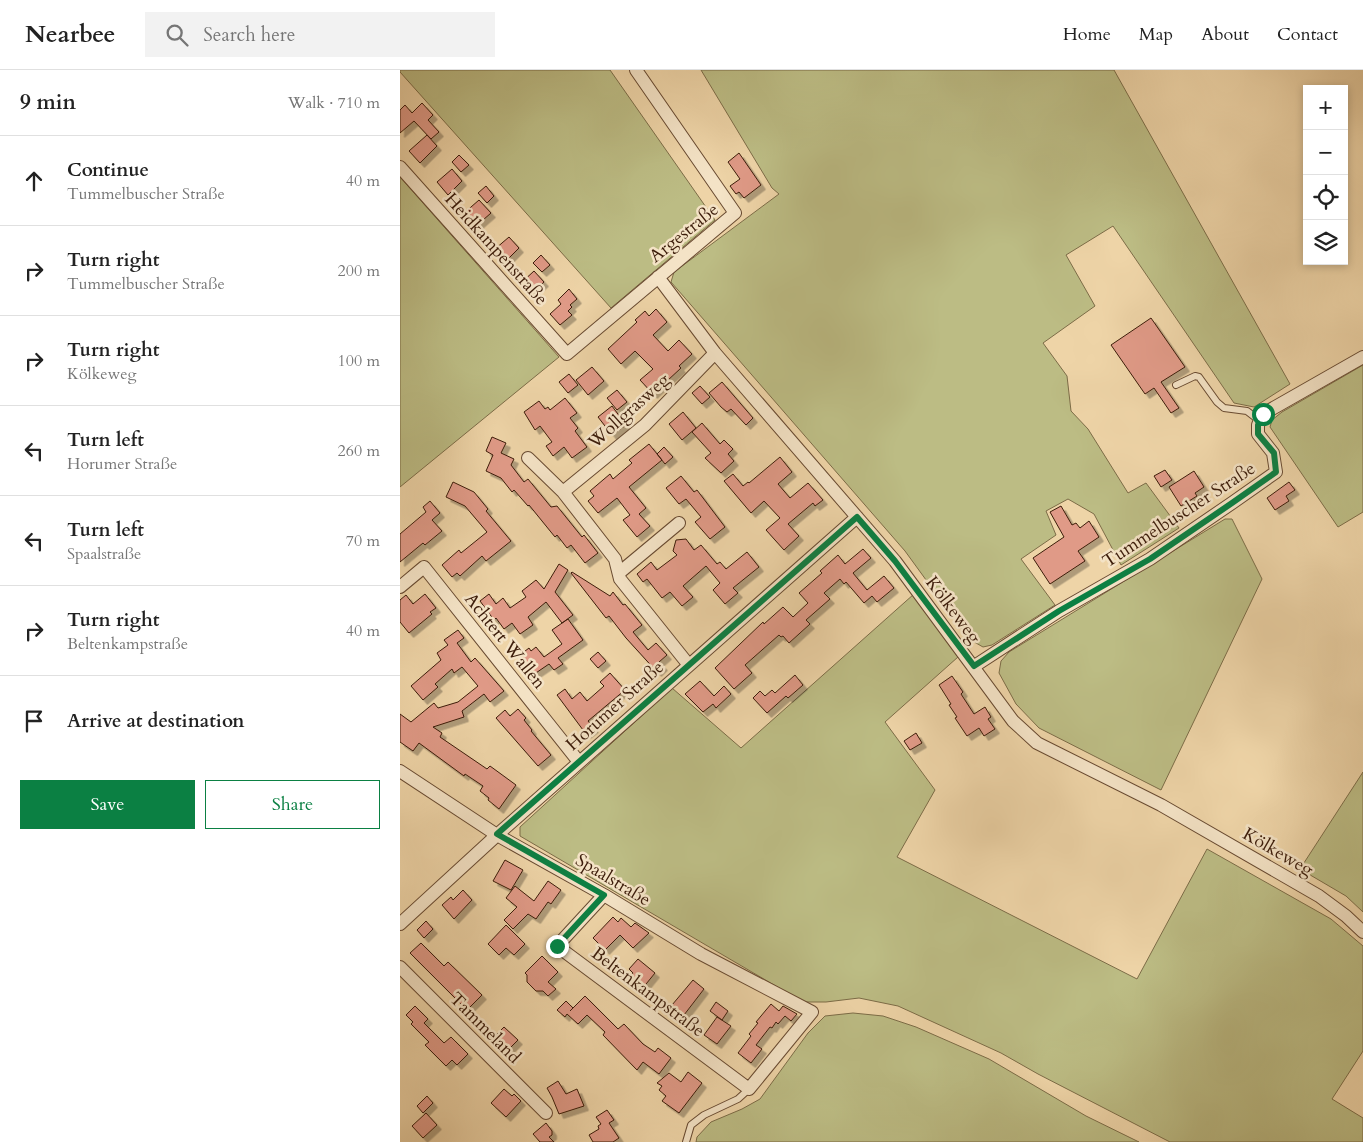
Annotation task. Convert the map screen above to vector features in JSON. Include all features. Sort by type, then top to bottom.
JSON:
[{"type":"street","name":"Argestraße","points":[[567,354],[736,213],[636,70]]},
{"type":"street","name":"Heidkampenstraße","points":[[400,167],[567,354]]},
{"type":"street","name":"Kölkeweg","points":[[658,277],[715,353],[895,561],[1013,721],[1037,743],[1161,805],[1310,892],[1346,916],[1363,932]]},
{"type":"street","name":"Wollgrasweg","points":[[563,492],[645,425],[715,353]]},
{"type":"street","points":[[1260,421],[1263,414],[1363,356]]},
{"type":"street","name":"Tummelbuscher Straße","points":[[974,666],[1059,611],[1150,559],[1276,472],[1274,453],[1258,434],[1260,421]]},
{"type":"street","points":[[528,458],[563,492],[615,559],[620,579],[688,664]]},
{"type":"street","name":"Horumer Straße","points":[[400,924],[497,834],[857,517]]},
{"type":"street","points":[[619,573],[680,523]]},
{"type":"street","name":"Achtert Wallen","points":[[400,587],[424,567],[579,762]]},
{"type":"street","name":"Spaalstraße","points":[[400,771],[497,834],[604,895],[700,954],[812,1012],[749,1090]]},
{"type":"street","name":"Beltenkampstraße","points":[[604,895],[557,946],[749,1090]]},
{"type":"street","name":"Tammeland","points":[[400,967],[546,1113]]},
{"type":"lane","points":[[1176,386],[1195,376],[1198,377],[1216,402],[1224,408],[1247,411],[1260,421]]},
{"type":"lane","points":[[686,1142],[691,1125],[704,1115],[738,1099],[749,1090]]},
{"type":"green space","points":[[400,70],[610,70],[715,220],[611,308]]},
{"type":"green space","points":[[701,70],[1114,70],[1290,384],[1254,407],[1234,403],[1113,226],[1066,255],[1095,306],[1043,343],[1067,376],[1071,411],[1088,429],[1128,493],[1146,483],[1179,528],[1121,565],[1094,514],[1068,499],[1046,511],[1056,535],[1021,559],[1055,605],[992,645],[983,647],[969,639],[905,551],[671,282],[674,272],[779,194],[772,188]]},
{"type":"green space","points":[[400,177],[559,357],[400,487]]},
{"type":"green space","points":[[1363,365],[1363,512],[1338,527],[1270,427],[1272,420],[1282,412]]},
{"type":"green space","points":[[1225,519],[1232,519],[1262,579],[1161,790],[1039,728],[1016,704],[999,673],[1001,661],[1009,652]]},
{"type":"green space","points":[[914,594],[958,657],[885,722],[935,790],[897,857],[1137,979],[1207,849],[1331,919],[1363,946],[1363,1051],[1332,1099],[1363,1118],[1363,1142],[1170,1142],[1001,1053],[898,1006],[859,998],[826,1002],[803,1002],[520,836],[520,827],[672,688],[741,748]]},
{"type":"green space","points":[[1363,772],[1363,912],[1346,896],[1300,869]]},
{"type":"green space","points":[[853,1013],[883,1016],[916,1027],[989,1059],[1086,1116],[1139,1142],[696,1142],[697,1137],[711,1122],[760,1099],[808,1033],[825,1016]]},
{"type":"building","points":[[422,103],[433,115],[428,120],[439,132],[431,139],[414,121],[400,133],[400,110],[405,105],[412,113]]},
{"type":"building","points":[[427,135],[437,146],[420,163],[409,151]]},
{"type":"building","points":[[739,153],[761,185],[744,198],[739,192],[736,194],[730,186],[740,179],[728,162]]},
{"type":"building","points":[[459,155],[469,165],[461,172],[452,162]]},
{"type":"building","points":[[452,169],[462,181],[448,195],[437,182]]},
{"type":"building","points":[[486,186],[494,196],[487,203],[478,193]]},
{"type":"building","points":[[479,200],[491,213],[475,227],[463,214]]},
{"type":"building","points":[[509,237],[519,248],[506,261],[495,249]]},
{"type":"building","points":[[541,255],[550,265],[542,272],[533,263]]},
{"type":"building","points":[[534,271],[544,282],[531,294],[521,283]]},
{"type":"building","points":[[569,289],[577,299],[570,305],[572,307],[568,311],[572,315],[560,325],[550,314],[561,304],[558,300]]},
{"type":"building","points":[[656,309],[667,322],[653,335],[668,351],[679,340],[692,354],[679,366],[681,368],[653,394],[640,380],[653,369],[635,351],[621,364],[608,349],[637,322],[635,320],[645,311],[649,316]]},
{"type":"building","points":[[1151,318],[1185,367],[1161,382],[1179,408],[1171,413],[1154,388],[1145,394],[1111,345]]},
{"type":"building","points":[[592,367],[604,381],[588,395],[576,380]]},
{"type":"building","points":[[569,374],[578,385],[568,393],[559,382]]},
{"type":"building","points":[[722,382],[753,418],[746,425],[731,409],[727,412],[721,407],[709,393]]},
{"type":"building","points":[[700,386],[710,397],[702,404],[692,393]]},
{"type":"building","points":[[617,390],[627,402],[617,410],[607,398]]},
{"type":"building","points":[[565,398],[577,413],[570,418],[578,428],[575,431],[587,447],[572,458],[564,447],[553,456],[546,446],[552,442],[540,426],[535,430],[524,412],[539,401],[545,409],[548,407],[550,410]]},
{"type":"building","points":[[612,406],[626,425],[612,435],[598,417]]},
{"type":"building","points":[[683,412],[696,428],[682,440],[669,424]]},
{"type":"building","points":[[702,423],[720,444],[724,440],[733,449],[728,454],[734,461],[721,473],[705,458],[711,453],[692,432]]},
{"type":"building","points":[[492,437],[506,443],[501,453],[514,459],[511,465],[524,482],[528,479],[551,507],[557,506],[582,537],[584,535],[598,553],[585,563],[571,545],[567,548],[557,535],[555,537],[514,490],[512,492],[501,478],[486,471],[493,455],[486,451]]},
{"type":"building","points":[[649,444],[662,460],[629,487],[646,508],[639,514],[650,526],[637,537],[623,520],[630,515],[617,498],[598,513],[588,501],[594,496],[590,491],[610,474],[613,479],[632,463],[629,460]]},
{"type":"building","points":[[664,447],[673,457],[665,464],[657,454]]},
{"type":"building","points":[[780,457],[792,472],[778,484],[790,498],[808,483],[823,500],[815,506],[813,503],[788,524],[799,536],[784,550],[766,530],[780,518],[764,501],[751,513],[724,481],[733,474],[743,486]]},
{"type":"building","points":[[1165,470],[1172,480],[1161,487],[1154,476]]},
{"type":"building","points":[[1194,471],[1204,487],[1195,493],[1197,496],[1181,506],[1169,487]]},
{"type":"building","points":[[681,476],[694,492],[697,490],[725,527],[710,539],[695,522],[701,517],[686,499],[679,504],[666,488]]},
{"type":"building","points":[[453,482],[474,492],[488,509],[486,511],[511,541],[486,561],[482,556],[460,576],[457,573],[452,577],[442,565],[459,550],[461,553],[487,532],[465,506],[446,497]]},
{"type":"building","points":[[1289,482],[1295,490],[1286,496],[1289,501],[1275,510],[1267,498]]},
{"type":"building","points":[[430,501],[440,513],[432,520],[442,531],[425,545],[423,543],[400,562],[400,534],[426,512],[423,507]]},
{"type":"building","points":[[1061,506],[1072,525],[1076,523],[1080,528],[1089,521],[1099,537],[1078,551],[1085,561],[1050,584],[1033,558],[1064,537],[1050,512]]},
{"type":"building","points":[[686,539],[694,550],[701,545],[717,564],[720,562],[726,569],[747,552],[759,567],[733,588],[738,593],[725,604],[713,590],[720,583],[706,566],[683,586],[693,597],[682,606],[670,592],[662,598],[647,579],[643,582],[637,574],[651,562],[657,570],[677,555],[673,551],[676,540]]},
{"type":"building","points":[[863,549],[871,558],[853,573],[867,590],[884,576],[894,588],[877,602],[872,596],[864,603],[846,582],[844,584],[840,579],[824,593],[830,599],[806,620],[810,624],[789,643],[783,636],[779,635],[745,665],[752,673],[734,689],[715,668],[763,622],[764,624],[783,607],[793,617],[808,603],[799,593],[822,573],[820,571],[838,555],[845,564]]},
{"type":"building","points":[[559,564],[568,570],[555,592],[573,615],[562,623],[546,602],[528,617],[533,625],[520,634],[512,623],[504,629],[496,618],[494,620],[480,601],[489,594],[496,604],[503,598],[510,608],[526,597],[522,591],[536,580],[544,589]]},
{"type":"building","points":[[572,572],[610,596],[613,592],[623,605],[625,604],[642,625],[633,632],[648,650],[656,643],[667,655],[659,662],[663,666],[657,672],[609,616],[606,618]]},
{"type":"building","points":[[425,594],[436,608],[430,612],[432,614],[409,633],[400,622],[400,600],[406,595],[413,604]]},
{"type":"building","points":[[568,619],[583,640],[558,658],[563,664],[554,670],[549,664],[530,677],[518,663],[523,659],[520,655],[529,648],[531,651],[536,647],[544,657],[562,644],[552,630]]},
{"type":"building","points":[[458,630],[464,638],[457,643],[471,662],[475,658],[504,691],[490,702],[484,694],[462,711],[464,717],[433,727],[442,733],[440,737],[487,769],[490,766],[516,785],[499,809],[480,791],[483,786],[465,774],[464,776],[419,743],[413,751],[400,742],[400,714],[411,722],[434,703],[438,708],[458,702],[478,686],[462,667],[454,673],[452,669],[435,684],[438,687],[423,700],[411,686],[441,660],[437,653],[448,645],[444,640]]},
{"type":"building","points":[[598,652],[606,661],[598,668],[590,659]]},
{"type":"building","points":[[610,673],[625,690],[588,721],[594,728],[586,734],[557,695],[565,689],[572,699],[580,692],[587,701],[604,686],[600,682]]},
{"type":"building","points":[[795,675],[803,685],[788,698],[786,696],[767,713],[753,698],[760,691],[765,696],[772,690],[775,693]]},
{"type":"building","points":[[952,676],[963,692],[961,694],[974,714],[985,707],[991,717],[988,719],[995,729],[984,736],[979,728],[967,736],[955,718],[957,717],[949,705],[951,704],[939,685]]},
{"type":"building","points":[[700,681],[714,696],[724,686],[731,694],[716,708],[713,704],[703,712],[685,694]]},
{"type":"building","points":[[518,709],[526,718],[524,720],[531,731],[551,755],[538,766],[496,718],[505,710],[510,716]]},
{"type":"building","points":[[916,733],[922,743],[910,750],[904,741]]},
{"type":"building","points":[[505,860],[523,870],[511,890],[493,881]]},
{"type":"building","points":[[548,881],[561,890],[551,904],[548,902],[536,919],[528,914],[513,929],[504,920],[517,907],[506,898],[515,886],[534,901]]},
{"type":"building","points":[[463,890],[472,900],[454,919],[442,905],[451,897],[453,900]]},
{"type":"building","points":[[613,917],[618,922],[621,918],[631,927],[635,923],[649,933],[633,948],[620,935],[605,950],[593,938]]},
{"type":"building","points":[[426,921],[433,929],[424,938],[417,930]]},
{"type":"building","points":[[506,925],[525,944],[514,955],[506,948],[499,955],[488,944]]},
{"type":"building","points":[[421,943],[444,966],[448,962],[482,995],[467,1010],[410,953]]},
{"type":"building","points":[[542,956],[558,972],[548,982],[556,989],[548,996],[543,991],[536,991],[527,982],[527,975],[525,973]]},
{"type":"building","points":[[638,959],[655,973],[642,989],[629,978],[633,973],[629,969]]},
{"type":"building","points":[[693,980],[704,989],[684,1015],[672,1005]]},
{"type":"building","points":[[585,996],[618,1029],[624,1024],[643,1044],[655,1052],[658,1048],[671,1058],[659,1074],[643,1062],[637,1070],[603,1035],[605,1032],[587,1015],[578,1024],[567,1014],[565,1017],[557,1010],[566,1001],[573,1008]]},
{"type":"building","points":[[716,1002],[728,1011],[722,1020],[710,1011]]},
{"type":"building","points":[[771,1004],[779,1011],[783,1006],[797,1014],[791,1021],[785,1016],[778,1024],[776,1022],[772,1028],[770,1027],[756,1045],[762,1049],[751,1063],[738,1053],[751,1036],[749,1034],[758,1023],[756,1022]]},
{"type":"building","points":[[415,1006],[428,1019],[424,1023],[444,1043],[451,1037],[468,1054],[457,1065],[452,1060],[446,1066],[425,1045],[429,1042],[411,1024],[413,1022],[406,1015]]},
{"type":"building","points":[[717,1017],[731,1026],[717,1044],[704,1035]]},
{"type":"building","points":[[504,1027],[518,1040],[506,1052],[492,1039]]},
{"type":"building","points":[[688,1072],[702,1083],[679,1113],[662,1101],[666,1096],[659,1090],[662,1086],[657,1083],[669,1073],[681,1082]]},
{"type":"building","points":[[558,1081],[566,1094],[577,1089],[584,1106],[559,1114],[547,1088]]},
{"type":"building","points":[[504,1089],[512,1096],[514,1094],[521,1101],[506,1117],[491,1103]]},
{"type":"building","points":[[427,1096],[433,1103],[423,1113],[417,1106]]},
{"type":"building","points":[[607,1110],[614,1120],[609,1123],[619,1138],[613,1142],[593,1142],[589,1135],[599,1129],[598,1126],[601,1124],[596,1117]]},
{"type":"building","points":[[426,1113],[437,1125],[423,1138],[412,1126]]},
{"type":"building","points":[[546,1123],[552,1131],[552,1135],[549,1137],[554,1142],[540,1142],[533,1134]]},
{"type":"route","points":[[557,946],[604,895],[497,834],[857,517],[895,561],[974,666],[1059,611],[1150,559],[1276,472],[1274,453],[1258,434],[1258,425],[1263,414]]}]
